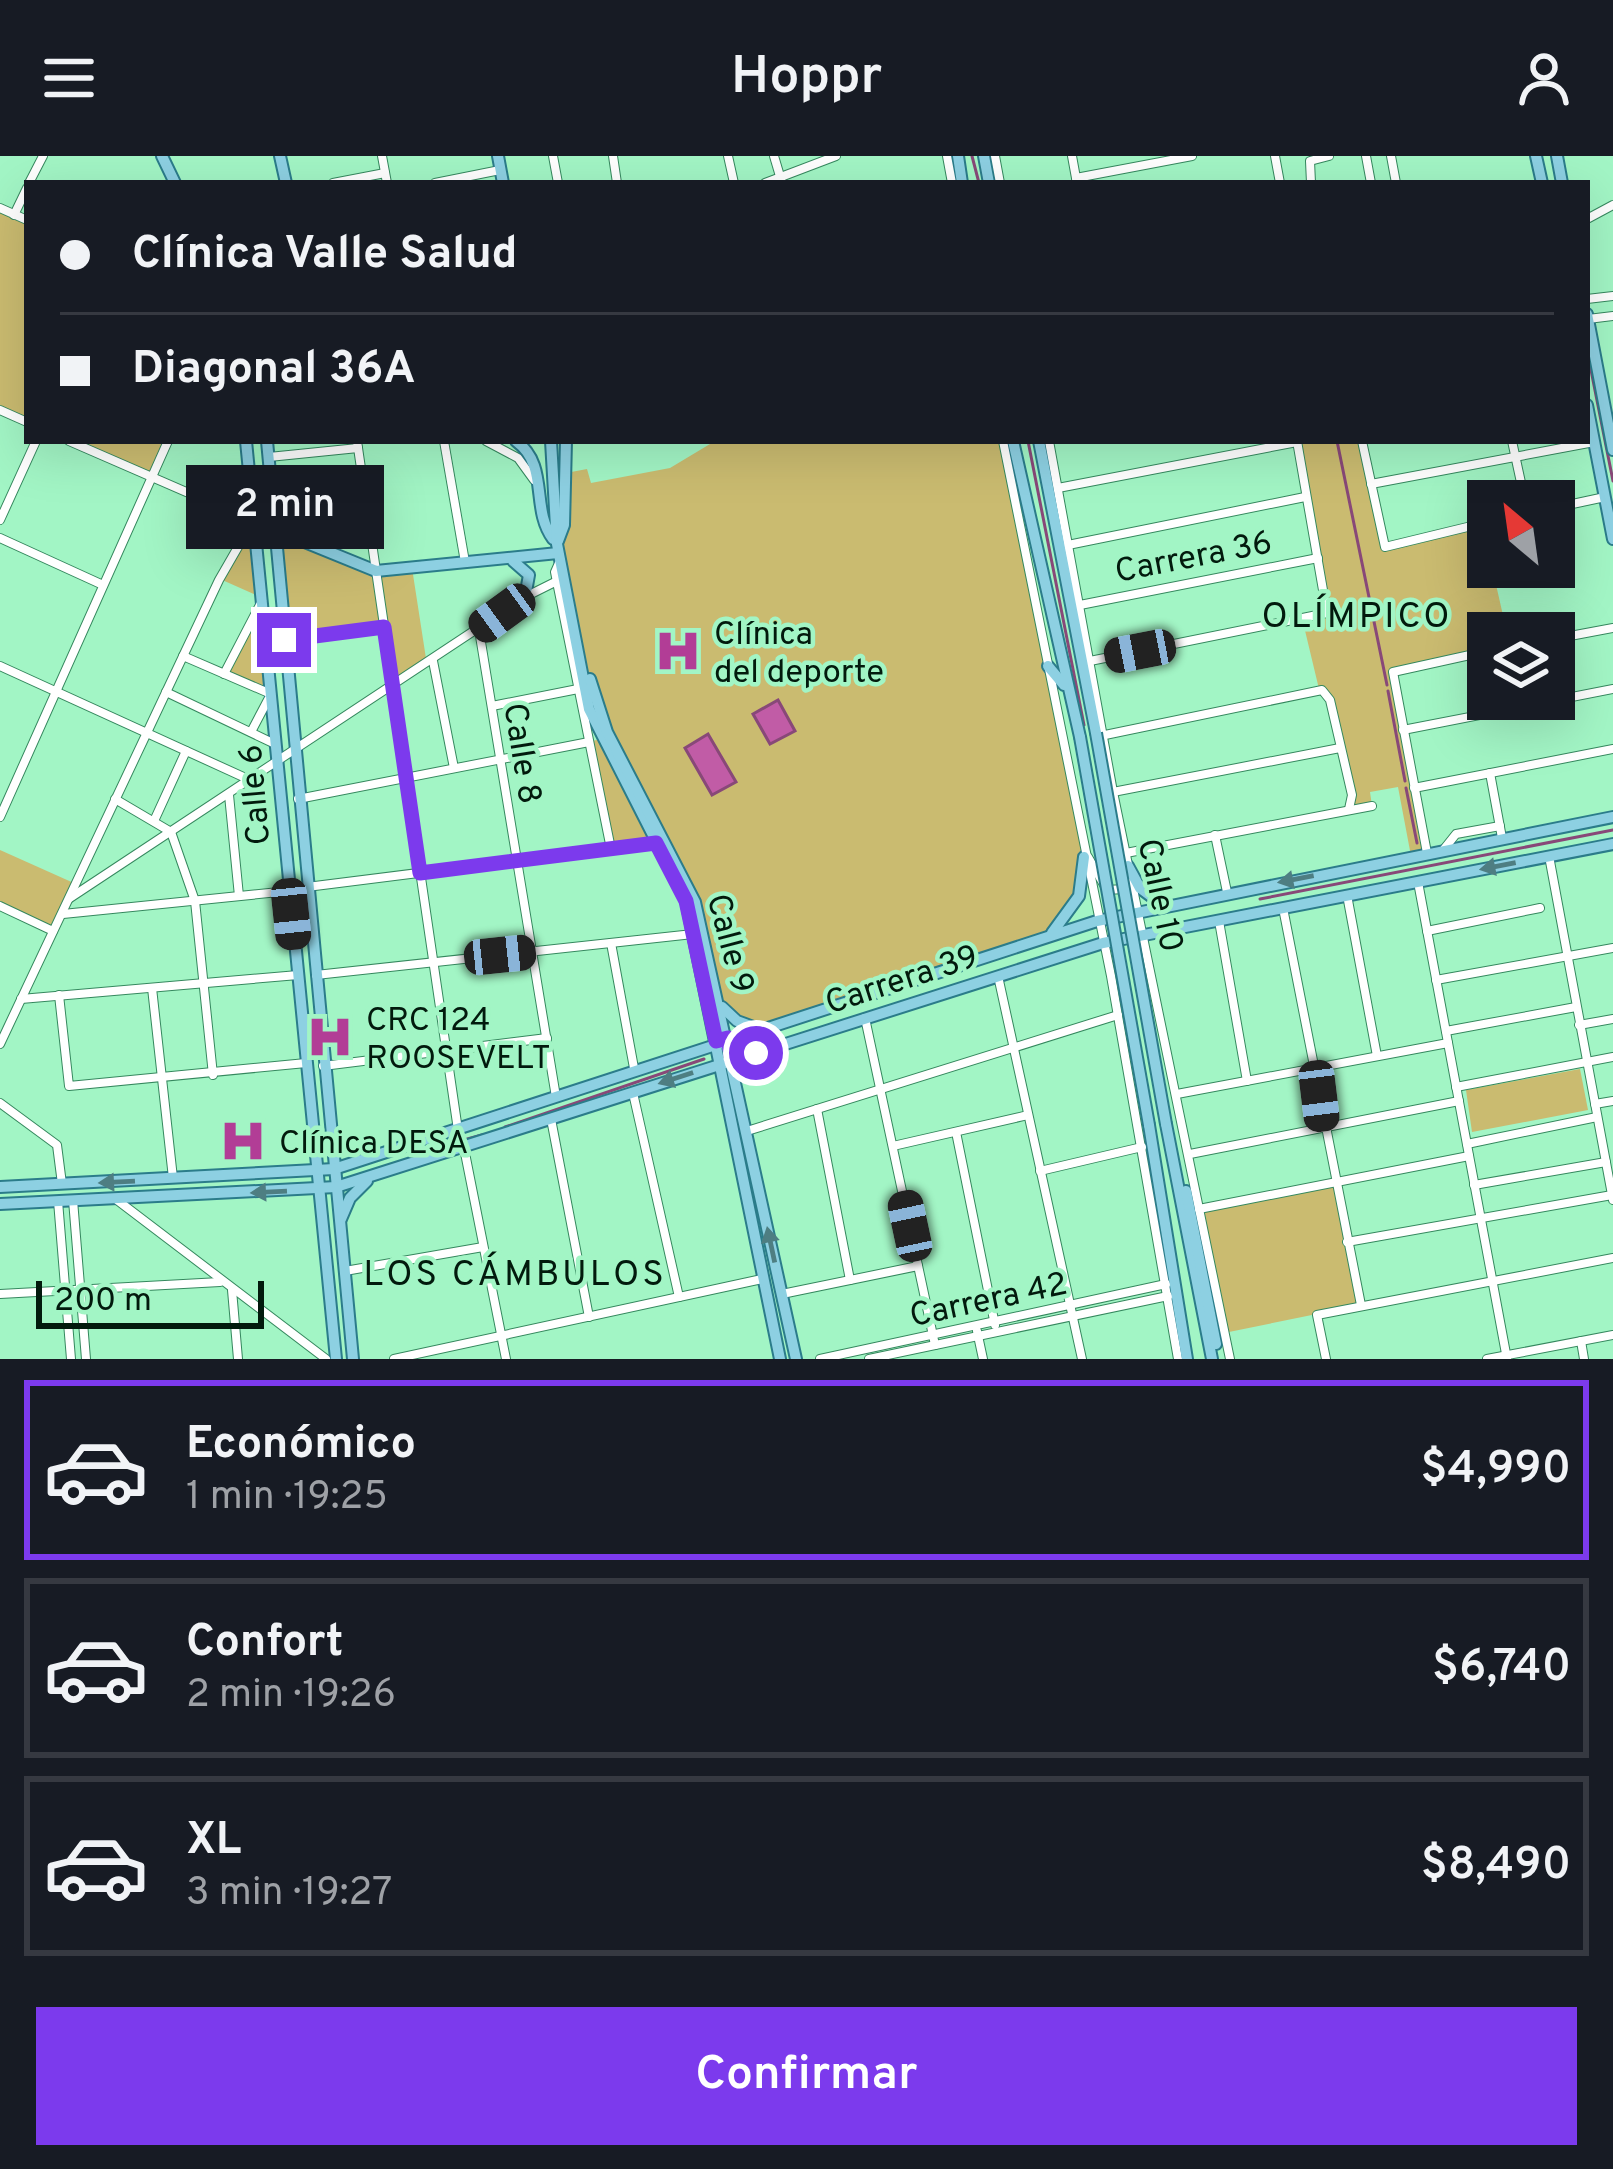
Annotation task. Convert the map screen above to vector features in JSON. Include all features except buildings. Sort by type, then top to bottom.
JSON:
[{"type":"main road","points":[[498,156],[502,176]]},
{"type":"main road","points":[[984,156],[994,179]]},
{"type":"main road","points":[[1590,327],[1606,380],[1612,443]]},
{"type":"main road","points":[[1590,421],[1613,539]]},
{"type":"main road","name":"Calle 6","points":[[246,444],[336,1359]]},
{"type":"main road","name":"Calle 6","points":[[267,444],[353,1359]]},
{"type":"main road","points":[[254,520],[376,571],[558,553],[545,528],[532,455],[519,444]]},
{"type":"main road","name":"Calle 9","points":[[551,444],[558,553],[589,709],[693,895],[720,1004],[722,1040]]},
{"type":"main road","name":"Calle 9","points":[[558,553],[564,525],[566,444]]},
{"type":"main road","name":"Calle 10","points":[[1014,444],[1080,736],[1149,1125],[1151,1177],[1187,1359]]},
{"type":"main road","name":"Calle 10","points":[[1040,444],[1090,700],[1101,731],[1166,1124],[1174,1164],[1187,1192],[1215,1359]]},
{"type":"main road","points":[[1025,547],[1029,522]]},
{"type":"main road","points":[[510,560],[529,575],[525,596]]},
{"type":"main road","points":[[1090,700],[1091,665]]},
{"type":"main road","points":[[1048,666],[1066,688]]},
{"type":"main road","name":"Calle 9","points":[[621,769],[684,895],[722,1040],[780,1359]]},
{"type":"main road","name":"Carrera 39","points":[[0,1187],[334,1169],[1097,921],[1427,853],[1501,832],[1613,817]]},
{"type":"main road","name":"Carrera 39","points":[[0,1204],[336,1187],[1103,943],[1613,844]]},
{"type":"main road","points":[[1043,939],[1074,908],[1083,884],[1083,851]]},
{"type":"main road","points":[[1128,866],[1140,888],[1163,905]]},
{"type":"main road","points":[[291,914],[310,935]]},
{"type":"main road","points":[[1113,917],[1133,922],[1142,934]]},
{"type":"main road","points":[[917,1002],[941,971]]},
{"type":"main road","points":[[302,1022],[316,998]]},
{"type":"main road","points":[[720,1004],[736,1021],[760,1028]]},
{"type":"main road","name":"Calle 9","points":[[726,1062],[746,1131],[796,1359]]},
{"type":"main road","points":[[481,1124],[500,1136]]},
{"type":"main road","points":[[340,1228],[350,1198],[381,1174]]},
{"type":"main road","points":[[218,1177],[230,1194]]},
{"type":"main road","points":[[333,1329],[353,1359]]},
{"type":"street","points":[[382,156],[386,178]]},
{"type":"street","points":[[774,156],[781,180],[836,156]]},
{"type":"street","points":[[994,179],[995,156]]},
{"type":"street","points":[[1072,156],[1077,180],[1192,156]]},
{"type":"street","points":[[1311,180],[1310,161],[1328,156]]},
{"type":"street","points":[[464,180],[502,176]]},
{"type":"street","points":[[14,214],[24,193]]},
{"type":"street","points":[[0,208],[24,219]]},
{"type":"street","points":[[1590,443],[1594,442]]},
{"type":"street","points":[[0,520],[35,444]]},
{"type":"street","points":[[0,1044],[183,656],[254,520],[76,444]]},
{"type":"street","points":[[0,818],[167,444]]},
{"type":"street","points":[[269,458],[358,444],[458,1132]]},
{"type":"street","points":[[445,444],[465,564]]},
{"type":"street","points":[[492,444],[518,458],[538,492]]},
{"type":"street","name":"Calle 10","points":[[1005,444],[1151,1177],[1178,1359]]},
{"type":"street","name":"Calle 10","points":[[1050,444],[1101,731],[1230,1359]]},
{"type":"street","points":[[1058,488],[1282,444]]},
{"type":"street","points":[[1091,665],[1328,614],[1297,444]]},
{"type":"street","points":[[1363,444],[1385,547],[1467,527]]},
{"type":"street","points":[[1512,444],[1520,480]]},
{"type":"street","points":[[1371,484],[1583,444]]},
{"type":"street","points":[[1068,545],[1305,497]]},
{"type":"street","points":[[1575,503],[1605,497]]},
{"type":"street","points":[[0,538],[104,586]]},
{"type":"street","name":"Calle 9","points":[[558,553],[557,581],[611,849]]},
{"type":"street","name":"Carrera 36","points":[[1080,605],[1318,557]]},
{"type":"street","points":[[68,898],[393,688],[525,596],[557,581]]},
{"type":"street","points":[[224,674],[262,600]]},
{"type":"street","points":[[284,640],[384,627]]},
{"type":"street","points":[[1575,635],[1613,628]]},
{"type":"street","name":"Calle 8","points":[[479,630],[556,1097]]},
{"type":"street","points":[[1427,853],[1395,670],[1467,655]]},
{"type":"street","points":[[183,656],[271,694],[250,732]]},
{"type":"street","points":[[433,661],[454,768]]},
{"type":"street","points":[[0,666],[251,780]]},
{"type":"street","points":[[492,706],[578,689]]},
{"type":"street","points":[[1575,696],[1613,689]]},
{"type":"street","points":[[1101,731],[1325,691],[1352,795],[1348,809]]},
{"type":"street","points":[[166,692],[275,744]]},
{"type":"street","points":[[1403,730],[1467,717]]},
{"type":"street","points":[[298,799],[589,742]]},
{"type":"street","points":[[1114,792],[1340,748]]},
{"type":"street","points":[[1414,788],[1613,749]]},
{"type":"street","points":[[154,821],[186,751]]},
{"type":"street","points":[[1490,773],[1501,832]]},
{"type":"street","points":[[229,795],[239,896]]},
{"type":"street","points":[[116,799],[171,832],[195,901],[213,1075]]},
{"type":"street","points":[[1083,851],[1108,891],[1120,892],[1128,866],[1215,835],[1372,806]]},
{"type":"street","points":[[1215,835],[1227,892]]},
{"type":"street","points":[[306,887],[656,843]]},
{"type":"street","points":[[1347,1242],[1613,1196],[1549,856]]},
{"type":"street","points":[[1418,882],[1506,1357]]},
{"type":"street","points":[[62,914],[289,891]]},
{"type":"street","points":[[1347,895],[1377,1056]]},
{"type":"street","points":[[0,906],[53,931]]},
{"type":"street","points":[[1282,907],[1360,1305]]},
{"type":"street","points":[[1427,931],[1540,908]]},
{"type":"street","points":[[1218,920],[1247,1081]]},
{"type":"street","points":[[314,975],[693,934]]},
{"type":"street","points":[[611,943],[634,1068]]},
{"type":"street","points":[[1436,980],[1613,948]]},
{"type":"street","points":[[1112,976],[1114,964],[1126,956],[1140,958],[1150,972]]},
{"type":"street","points":[[21,999],[298,975]]},
{"type":"street","points":[[998,976],[1082,1359]]},
{"type":"street","points":[[152,988],[173,1179]]},
{"type":"street","points":[[59,995],[69,1086],[164,1081],[306,1064]]},
{"type":"street","points":[[1446,1031],[1576,1007]]},
{"type":"street","points":[[746,1131],[1118,1015]]},
{"type":"street","points":[[865,1018],[934,1340]]},
{"type":"street","points":[[1579,1025],[1613,1019]]},
{"type":"street","points":[[323,1066],[547,1038]]},
{"type":"street","points":[[1177,1094],[1448,1043]]},
{"type":"street","points":[[1456,1087],[1613,1057]]},
{"type":"street","points":[[633,1091],[679,1298]]},
{"type":"street","points":[[1190,1154],[1459,1101]]},
{"type":"street","points":[[1595,1104],[1613,1101]]},
{"type":"street","points":[[1,1104],[57,1145],[62,1184]]},
{"type":"street","points":[[817,1109],[850,1280]]},
{"type":"street","points":[[893,1146],[1028,1115]]},
{"type":"street","points":[[1467,1144],[1597,1117]]},
{"type":"street","points":[[551,1119],[589,1317]]},
{"type":"street","points":[[956,1132],[995,1327]]},
{"type":"street","points":[[1601,1140],[1613,1138]]},
{"type":"street","points":[[1040,1171],[1142,1147]]},
{"type":"street","points":[[464,1148],[506,1359]]},
{"type":"street","points":[[1198,1209],[1469,1156]]},
{"type":"street","points":[[1474,1185],[1606,1162]]},
{"type":"street","points":[[115,1198],[326,1359]]},
{"type":"street","points":[[73,1200],[86,1359]]},
{"type":"street","points":[[58,1201],[71,1359]]},
{"type":"street","points":[[345,1270],[484,1247]]},
{"type":"street","points":[[1326,1359],[1317,1315],[1613,1258]]},
{"type":"street","points":[[782,1294],[918,1266]]},
{"type":"street","points":[[394,1359],[762,1280]]},
{"type":"street","points":[[0,1294],[221,1282]]},
{"type":"street","name":"Carrera 42","points":[[1071,1311],[1166,1284]]},
{"type":"street","points":[[232,1291],[238,1359]]},
{"type":"street","name":"Carrera 42","points":[[869,1359],[995,1327],[1168,1296]]},
{"type":"street","points":[[977,1331],[983,1359]]},
{"type":"street","points":[[1486,1359],[1613,1335]]},
{"type":"street","points":[[1581,1341],[1585,1359]]},
{"type":"street","name":"Carrera 42","points":[[820,1359],[889,1353]]},
{"type":"shaded area","points":[[0,208],[24,219],[24,421],[0,410]]},
{"type":"shaded area","points":[[76,444],[167,444],[151,478]]},
{"type":"shaded area","points":[[710,444],[1004,444],[1084,857],[1083,884],[1057,930],[760,1028],[720,1004],[695,902],[634,785],[591,684],[567,569],[560,561],[566,473],[587,469],[591,483],[670,468]]},
{"type":"shaded area","points":[[1298,444],[1363,444],[1386,546],[1467,528],[1467,588],[1497,588],[1502,612],[1467,612],[1467,655],[1395,670],[1427,853],[1411,856],[1398,787],[1370,792],[1372,806],[1349,809],[1352,803],[1330,700],[1319,689],[1302,618],[1327,614]]},
{"type":"shaded area","points":[[273,529],[376,571],[412,568],[427,665],[393,688],[384,628],[283,641]]},
{"type":"shaded area","points":[[246,532],[251,533],[256,595],[220,579]]},
{"type":"shaded area","points":[[258,617],[265,687],[226,674]]},
{"type":"shaded area","points":[[778,700],[795,731],[770,744],[753,714]]},
{"type":"shaded area","points":[[708,734],[736,782],[712,795],[685,748]]},
{"type":"shaded area","points":[[600,739],[656,843],[611,849],[589,742]]},
{"type":"shaded area","points":[[0,850],[76,884],[53,931],[0,906]]},
{"type":"shaded area","points":[[1580,1069],[1588,1110],[1472,1132],[1466,1090]]},
{"type":"shaded area","points":[[1335,1181],[1361,1305],[1224,1333],[1199,1209]]},
{"type":"waterway","points":[[972,156],[978,180]]},
{"type":"waterway","points":[[1590,365],[1613,481]]},
{"type":"waterway","points":[[1029,444],[1084,725]]},
{"type":"waterway","points":[[1338,444],[1387,685]]},
{"type":"waterway","points":[[1388,691],[1405,781]]},
{"type":"waterway","points":[[1406,788],[1417,843]]},
{"type":"waterway","points":[[1260,899],[1613,830]]},
{"type":"waterway","points":[[505,1127],[704,1059]]},
{"type":"waterway","points":[[460,1141],[482,1135]]},
{"type":"place","name":"Clínica del deporte","points":[[678,651]]},
{"type":"place","name":"CRC 124 ROOSEVELT","points":[[330,1037]]},
{"type":"place","name":"Clínica DESA","points":[[243,1141]]},
{"type":"district","name":"OLÍMPICO","points":[[1357,614]]},
{"type":"district","name":"LOS CÁMBULOS","points":[[515,1272]]},
{"type":"route","points":[[284,640],[384,627],[420,873],[656,843],[686,901],[716,1041],[728,1038],[732,1060],[756,1053]]}]
